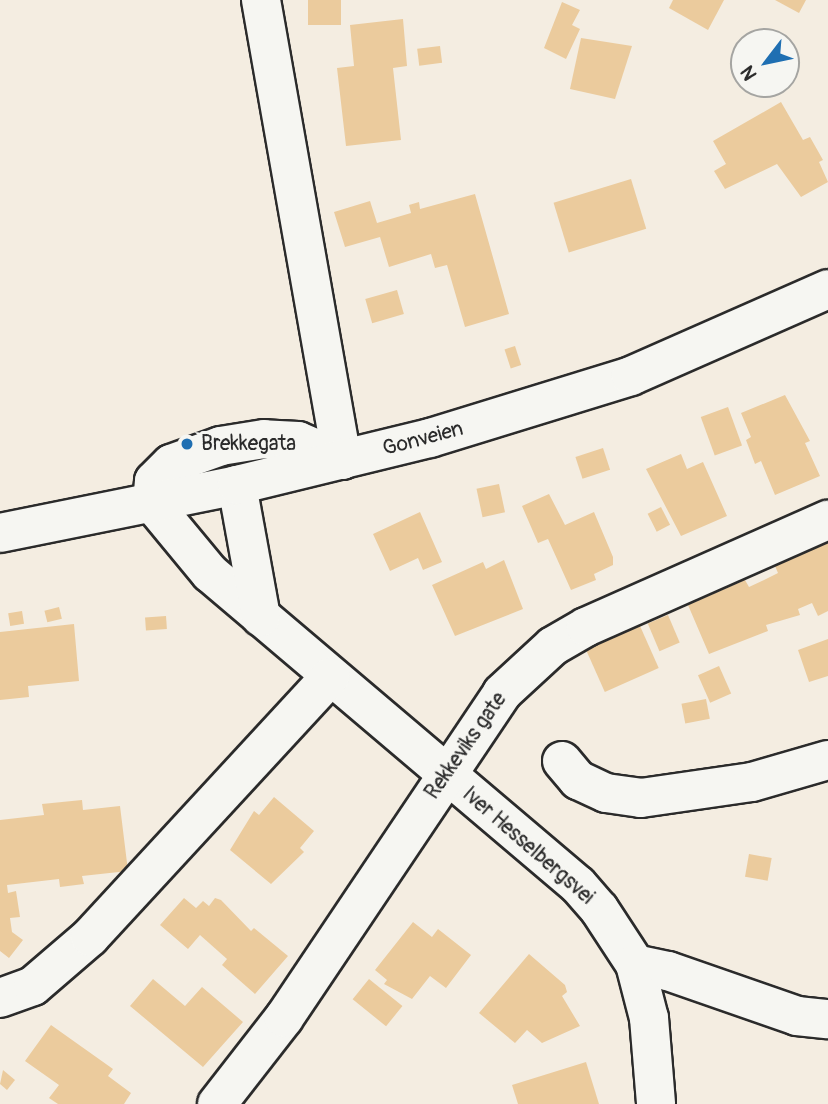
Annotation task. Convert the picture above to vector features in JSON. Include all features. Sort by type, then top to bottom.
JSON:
[{"type":"street","points":[[261,0],[342,460]]},
{"type":"street","name":"Gonveien","points":[[0,533],[237,485],[342,460],[631,376],[828,289]]},
{"type":"street","points":[[152,503],[154,481],[171,464],[221,446],[264,439],[298,441],[342,460]]},
{"type":"street","points":[[237,485],[261,617]]},
{"type":"street","name":"Iver Hesselbergsvei","points":[[152,503],[210,573],[578,886],[599,909],[635,964],[649,1017],[656,1104]]},
{"type":"street","name":"Rekkeviks gate","points":[[217,1104],[299,997],[445,773],[502,693],[553,646],[828,520]]},
{"type":"street","points":[[0,998],[33,986],[90,937],[330,677]]},
{"type":"street","points":[[562,761],[578,780],[606,793],[641,798],[752,782],[828,760]]},
{"type":"street","points":[[635,964],[667,971],[785,1012],[828,1019]]},
{"type":"building","points":[[308,0],[341,0],[341,25],[308,25]]},
{"type":"building","points":[[673,0],[724,0],[708,30],[669,8]]},
{"type":"building","points":[[775,0],[806,0],[799,13]]},
{"type":"building","points":[[562,2],[580,10],[572,25],[580,29],[566,59],[544,48]]},
{"type":"building","points":[[403,19],[407,66],[393,68],[401,140],[346,146],[337,68],[354,66],[350,25]]},
{"type":"building","points":[[581,38],[632,46],[615,99],[570,89]]},
{"type":"building","points":[[440,46],[442,63],[419,66],[417,49]]},
{"type":"building","points":[[781,102],[803,140],[810,137],[823,160],[819,162],[828,182],[801,197],[777,164],[725,189],[714,171],[726,164],[713,141]]},
{"type":"building","points":[[631,179],[646,229],[569,252],[554,203]]},
{"type":"building","points":[[475,194],[509,314],[465,327],[447,265],[435,268],[431,254],[389,267],[380,237],[345,247],[334,212],[370,201],[377,223],[411,213],[409,205],[419,202],[420,209]]},
{"type":"building","points":[[397,290],[404,314],[372,323],[365,299]]},
{"type":"building","points":[[515,346],[521,365],[511,368],[505,349]]},
{"type":"building","points":[[785,395],[810,441],[805,443],[820,476],[775,495],[761,461],[755,464],[746,440],[751,437],[741,413]]},
{"type":"building","points":[[728,407],[742,446],[715,455],[701,417]]},
{"type":"building","points":[[603,448],[610,470],[583,479],[575,457]]},
{"type":"building","points":[[681,454],[687,469],[703,462],[727,516],[681,536],[646,469]]},
{"type":"building","points":[[499,484],[505,512],[483,517],[477,489]]},
{"type":"building","points":[[549,494],[565,525],[594,512],[613,557],[613,565],[594,574],[596,580],[571,590],[548,539],[538,543],[522,506]]},
{"type":"building","points":[[661,507],[670,525],[657,532],[648,514]]},
{"type":"building","points":[[420,512],[442,562],[423,570],[418,558],[390,571],[373,534]]},
{"type":"building","points":[[828,543],[828,611],[818,616],[812,603],[798,609],[800,615],[766,625],[768,631],[709,654],[688,605],[745,580],[749,587],[778,573],[775,566]]},
{"type":"building","points":[[504,560],[523,609],[455,636],[432,585],[483,562],[486,569]]},
{"type":"building","points":[[59,607],[62,619],[47,622],[44,611]]},
{"type":"building","points":[[22,611],[24,624],[10,626],[8,613]]},
{"type":"building","points":[[668,615],[680,643],[659,651],[648,624]]},
{"type":"building","points":[[166,616],[167,629],[146,630],[145,617]]},
{"type":"building","points":[[74,624],[79,681],[28,686],[29,697],[0,700],[0,632]]},
{"type":"building","points":[[640,626],[659,668],[605,692],[586,650]]},
{"type":"building","points":[[828,639],[828,676],[809,682],[798,650]]},
{"type":"building","points":[[719,666],[731,693],[710,703],[698,675]]},
{"type":"building","points":[[706,699],[710,719],[685,723],[681,704]]},
{"type":"building","points":[[274,797],[314,831],[300,848],[304,852],[271,884],[230,850],[254,811],[259,815]]},
{"type":"building","points":[[82,800],[83,810],[120,806],[128,871],[82,876],[84,884],[60,887],[59,879],[7,885],[8,893],[16,891],[20,917],[10,918],[12,932],[23,940],[9,958],[0,951],[0,820],[44,815],[42,804]]},
{"type":"building","points":[[749,854],[772,858],[768,881],[745,877]]},
{"type":"building","points":[[184,898],[196,908],[203,901],[209,906],[215,898],[221,900],[251,931],[254,928],[288,956],[255,994],[222,965],[227,959],[200,935],[188,949],[160,925]]},
{"type":"building","points":[[413,922],[432,937],[438,929],[471,955],[446,988],[430,976],[412,999],[384,984],[387,980],[375,970]]},
{"type":"building","points":[[529,954],[565,985],[567,992],[562,996],[580,1026],[542,1043],[527,1030],[515,1043],[479,1013]]},
{"type":"building","points":[[153,979],[185,1006],[202,987],[243,1022],[203,1067],[130,1006]]},
{"type":"building","points":[[369,979],[402,1006],[386,1026],[353,999]]},
{"type":"building","points":[[51,1025],[113,1069],[108,1076],[131,1093],[124,1104],[58,1104],[49,1098],[59,1085],[25,1061]]},
{"type":"building","points":[[586,1062],[599,1104],[518,1104],[512,1085]]},
{"type":"building","points":[[3,1070],[15,1080],[7,1090],[0,1084]]},
{"type":"place","name":"Brekkegata","points":[[187,444]]}]
